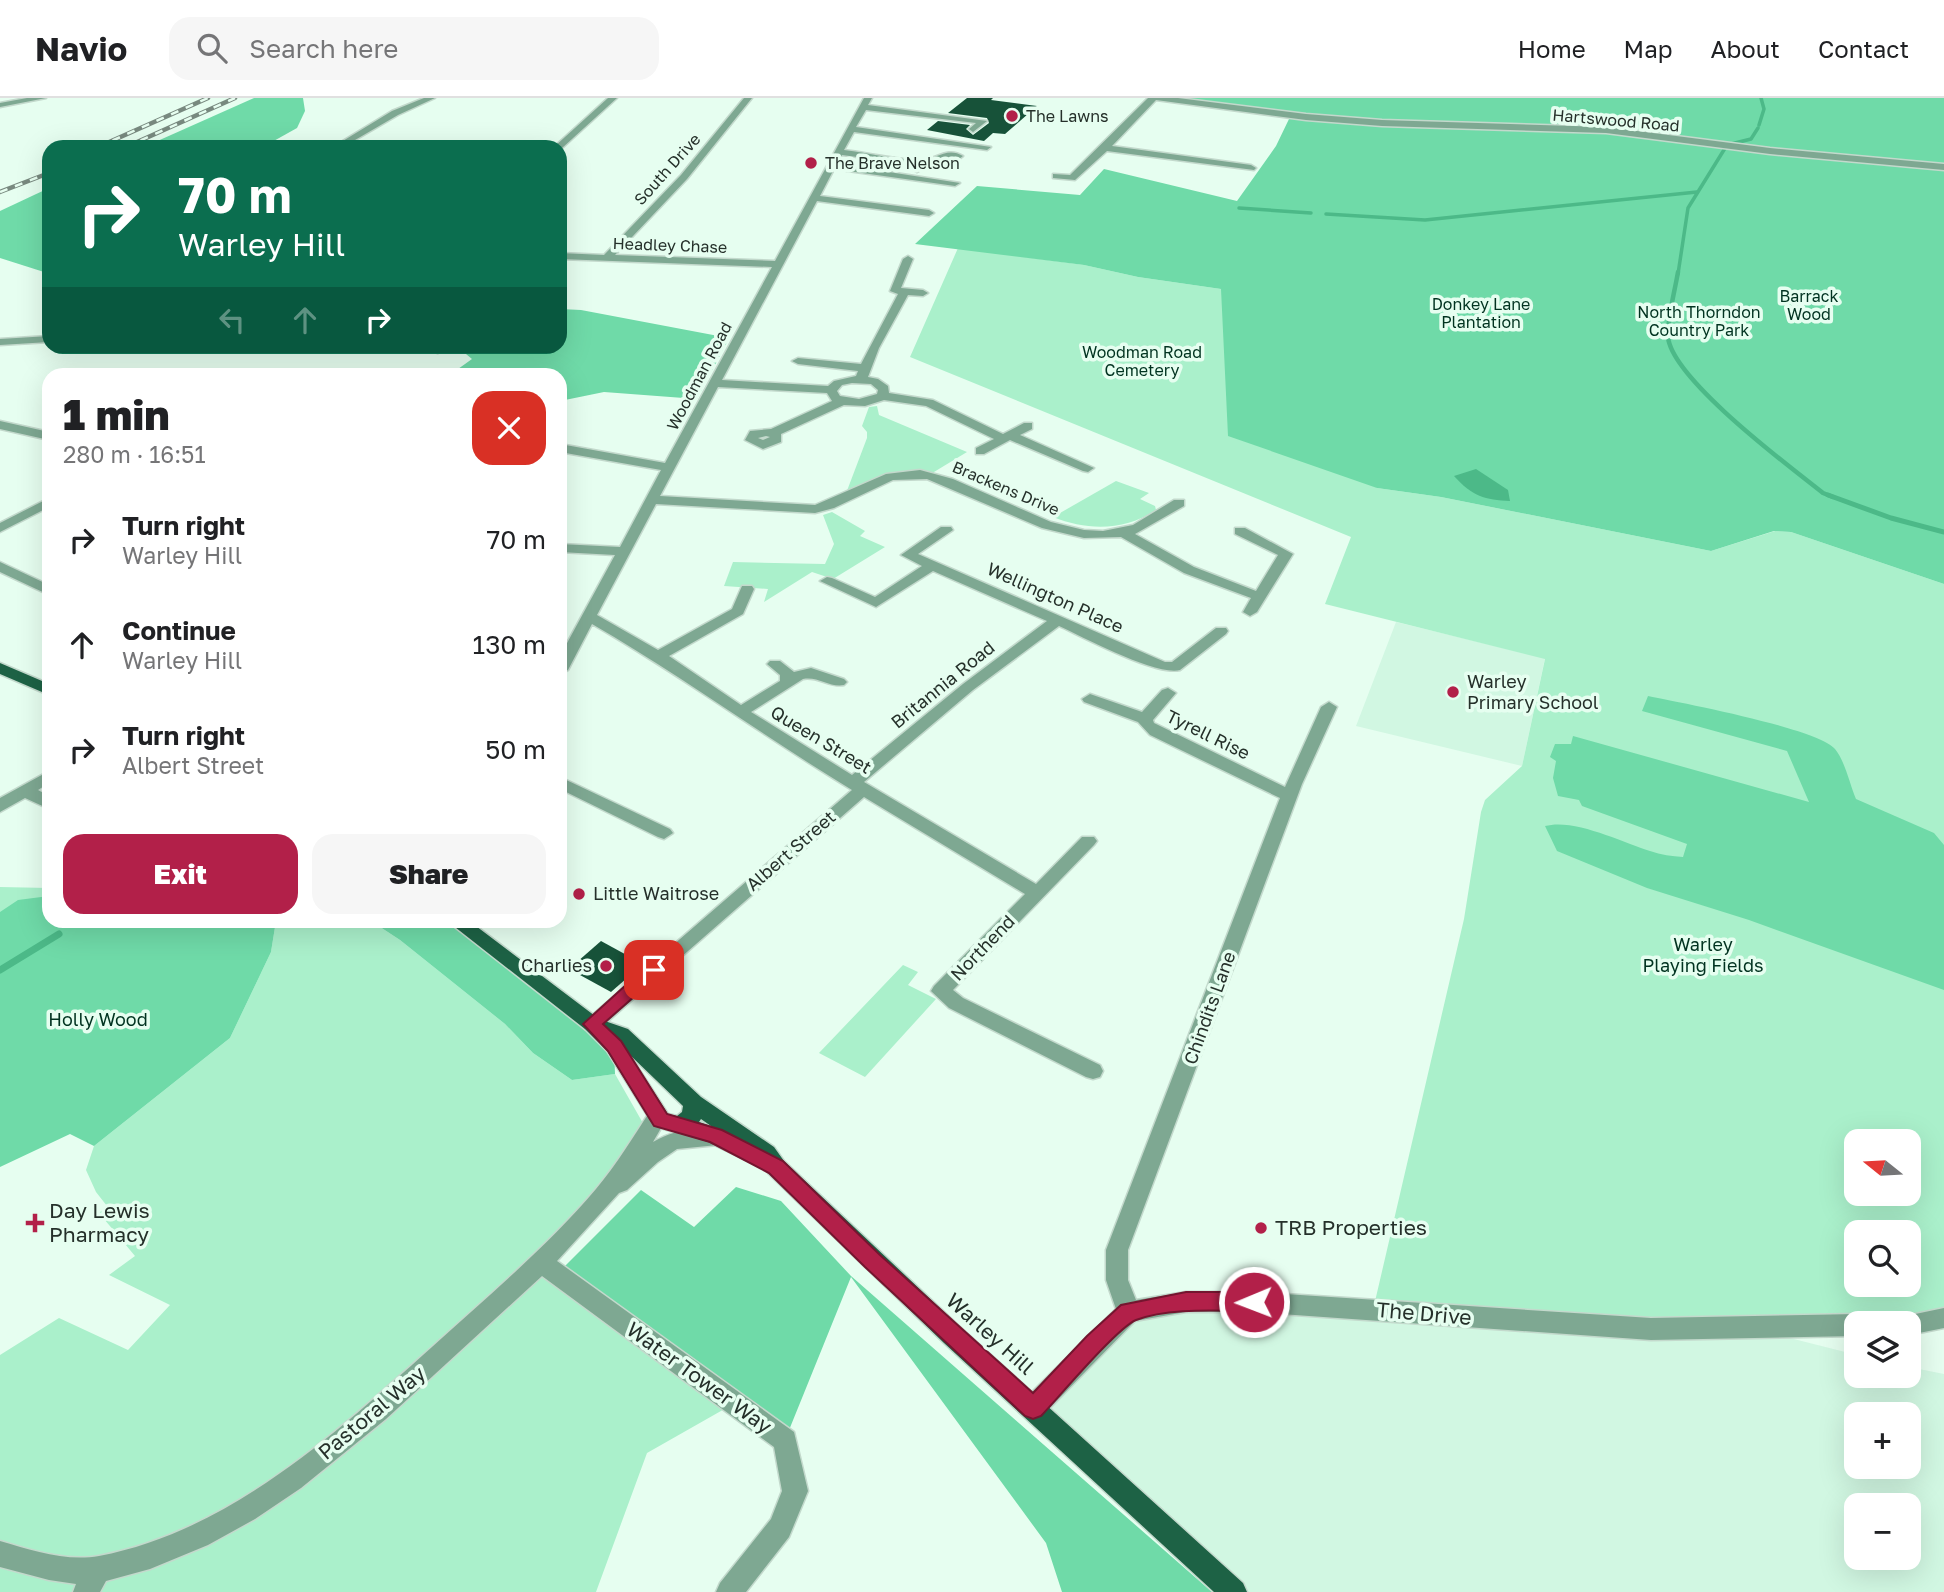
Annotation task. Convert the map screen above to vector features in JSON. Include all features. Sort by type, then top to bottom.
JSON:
[{"type":"main road","points":[[0,668],[42,687]]},
{"type":"main road","name":"Warley Hill","points":[[466,928],[592,1024],[614,1046],[645,1097],[668,1119],[727,1141],[776,1167]]},
{"type":"main road","name":"Warley Hill","points":[[592,1024],[621,1034],[692,1101],[766,1153],[776,1167],[873,1261],[1234,1592]]},
{"type":"main road","points":[[672,1096],[692,1101],[694,1115],[668,1119],[662,1103],[672,1096]]},
{"type":"street","points":[[0,105],[42,98]]},
{"type":"street","points":[[349,140],[395,113],[431,98]]},
{"type":"street","points":[[566,140],[613,98]]},
{"type":"street","name":"South Drive","points":[[606,258],[684,177],[748,98]]},
{"type":"street","points":[[1056,176],[1072,178],[1153,98]]},
{"type":"street","name":"Hartswood Road","points":[[1159,98],[1306,117],[1369,122],[1606,130],[1770,151],[1944,167]]},
{"type":"street","points":[[865,102],[983,121],[974,129]]},
{"type":"street","name":"Woodman Road","points":[[567,657],[865,102]]},
{"type":"street","points":[[950,127],[959,118]]},
{"type":"street","points":[[850,129],[987,147]]},
{"type":"street","points":[[1105,148],[1251,168]]},
{"type":"street","points":[[838,152],[924,163]]},
{"type":"street","points":[[914,172],[924,163],[944,155],[959,156]]},
{"type":"street","points":[[830,166],[955,183]]},
{"type":"street","points":[[813,198],[929,213]]},
{"type":"street","name":"Headley Chase","points":[[567,256],[778,264]]},
{"type":"street","points":[[714,383],[831,390],[838,383],[863,374],[908,259]]},
{"type":"street","points":[[895,291],[923,293]]},
{"type":"street","points":[[0,342],[42,339]]},
{"type":"street","points":[[799,361],[863,374],[881,385],[884,389],[882,396]]},
{"type":"street","points":[[831,390],[835,398],[842,401],[867,403],[882,396],[929,403],[1087,468]]},
{"type":"street","points":[[774,433],[842,401]]},
{"type":"street","points":[[0,425],[42,434]]},
{"type":"street","points":[[980,451],[1028,426]]},
{"type":"street","points":[[567,449],[669,468]]},
{"type":"street","name":"Brackens Drive","points":[[653,499],[816,509],[828,506],[880,478],[918,473],[946,480],[1043,525],[1080,533],[1124,533],[1156,518],[1179,503]]},
{"type":"street","points":[[0,528],[42,506]]},
{"type":"street","name":"Wellington Place","points":[[946,530],[908,555],[1170,668],[1175,667],[1221,631]]},
{"type":"street","points":[[1240,531],[1286,554],[1250,612]]},
{"type":"street","points":[[1124,533],[1168,561],[1231,588],[1259,596]]},
{"type":"street","points":[[567,548],[625,551]]},
{"type":"street","points":[[0,566],[42,587]]},
{"type":"street","points":[[827,581],[876,603],[933,566]]},
{"type":"street","points":[[658,656],[738,611],[747,589]]},
{"type":"street","name":"Queen Street","points":[[588,617],[658,656],[739,713],[1037,892]]},
{"type":"street","name":"Britannia Road","points":[[858,786],[968,687],[1058,620]]},
{"type":"street","points":[[775,664],[788,674],[788,680]]},
{"type":"street","points":[[739,713],[788,680],[811,674],[839,682]]},
{"type":"street","name":"Tyrell Rise","points":[[1168,693],[1145,719],[1147,725],[1156,732],[1290,796]]},
{"type":"street","points":[[1090,699],[1145,719]]},
{"type":"street","name":"Chindits Lane","points":[[1129,1312],[1117,1280],[1117,1250],[1290,796],[1329,707]]},
{"type":"street","points":[[0,806],[42,780]]},
{"type":"street","points":[[567,785],[664,833]]},
{"type":"street","name":"Albert Street","points":[[592,1024],[858,786]]},
{"type":"street","points":[[25,791],[42,800]]},
{"type":"street","name":"Northend","points":[[1088,841],[941,991],[956,1003],[1093,1071]]},
{"type":"street","points":[[650,1155],[668,1119]]},
{"type":"street","points":[[605,1194],[668,1119]]},
{"type":"street","points":[[605,1194],[619,1185],[650,1155],[678,1138],[727,1141]]},
{"type":"street","name":"Pastoral Way","points":[[0,1554],[92,1581],[165,1550],[250,1508],[303,1471],[385,1403],[541,1263],[605,1194]]},
{"type":"street","name":"Water Tower Way","points":[[541,1263],[785,1440],[795,1491],[780,1528],[729,1592]]},
{"type":"street","name":"The Drive","points":[[1129,1312],[1186,1302],[1254,1302],[1651,1329],[1844,1325]]},
{"type":"street","points":[[1033,1409],[1095,1343],[1129,1312]]},
{"type":"street","points":[[1921,1322],[1944,1318]]},
{"type":"shaded area","points":[[1476,469],[1508,490],[1510,501],[1479,496],[1454,476]]},
{"type":"shaded area","name":"Warley Primary School","points":[[1396,622],[1545,658],[1522,766],[1356,726]]},
{"type":"shaded area","points":[[1186,1302],[1746,1327],[1844,1352],[1844,1388],[1921,1388],[1921,1369],[1944,1374],[1944,1592],[1234,1592],[1033,1409],[1129,1312]]},
{"type":"green space","points":[[254,98],[303,98],[305,111],[297,128],[276,140],[160,140]]},
{"type":"green space","name":"North Thorndon Country Park","points":[[1158,98],[1944,98],[1944,584],[1791,532],[1774,531],[1711,551],[1441,497],[1377,488],[1228,436],[1221,289],[1138,277],[1084,265],[915,244],[977,186],[1080,195],[1104,169],[1237,201],[1276,146],[1289,119],[1302,117]]},
{"type":"green space","points":[[42,191],[42,271],[0,258],[0,211]]},
{"type":"green space","name":"Warley Playing Fields","points":[[958,248],[1084,265],[1138,277],[1221,289],[1377,488],[1441,497],[1711,551],[1775,531],[1791,532],[1944,584],[1944,1318],[1921,1321],[1921,1311],[1844,1311],[1844,1325],[1373,1310],[1464,919],[1481,812],[1485,800],[1522,766],[1545,659],[1325,604],[1351,537],[910,357]]},
{"type":"green space","points":[[567,309],[729,338],[697,399],[604,392],[567,400],[567,368],[459,368],[472,359],[466,354],[567,354]]},
{"type":"green space","points":[[877,406],[879,415],[967,452],[929,475],[896,474],[845,496],[867,438],[867,432],[862,426],[869,407]]},
{"type":"green space","points":[[1116,481],[1149,493],[1140,499],[1155,506],[1156,510],[1131,522],[1106,527],[1079,525],[1053,517]]},
{"type":"green space","points":[[832,512],[865,531],[860,536],[885,547],[833,579],[812,572],[764,602],[768,589],[724,586],[733,562],[825,564],[834,544],[823,515]]},
{"type":"green space","points":[[1648,696],[1747,717],[1823,741],[1839,754],[1856,799],[1934,833],[1944,845],[1944,990],[1749,920],[1647,888],[1557,851],[1545,826],[1557,824],[1584,828],[1671,856],[1683,857],[1687,844],[1582,806],[1579,800],[1558,796],[1553,778],[1556,761],[1550,757],[1555,744],[1571,744],[1573,736],[1809,802],[1787,751],[1642,711]]},
{"type":"green space","points":[[0,887],[42,888],[42,906],[0,931]]},
{"type":"green space","name":"Holly Wood","points":[[42,897],[42,928],[275,928],[271,952],[230,1038],[94,1146],[70,1134],[0,1167],[0,912],[18,900]]},
{"type":"green space","points":[[275,928],[382,928],[505,1024],[533,1053],[572,1080],[615,1074],[648,1132],[541,1263],[735,1403],[647,1453],[596,1592],[0,1592],[0,1355],[59,1318],[128,1350],[170,1305],[109,1275],[135,1256],[99,1213],[107,1206],[96,1192],[86,1170],[94,1146],[230,1038],[271,952]]},
{"type":"green space","points":[[382,928],[463,928],[614,1046],[615,1074],[572,1080],[533,1053],[505,1024]]},
{"type":"green space","points":[[903,965],[918,972],[908,985],[936,999],[865,1077],[819,1053]]},
{"type":"green space","points":[[736,1187],[781,1201],[851,1276],[1212,1592],[1062,1592],[1046,1543],[851,1277],[785,1440],[557,1274],[641,1190],[694,1227]]},
{"type":"building","points":[[967,98],[993,98],[991,100],[1037,106],[1005,134],[993,133],[984,141],[927,130],[938,121],[970,125],[966,129],[973,135],[989,123],[987,118],[948,113]]},
{"type":"building","name":"Charlies","points":[[601,941],[643,964],[611,992],[569,969]]},
{"type":"waterway","points":[[1759,125],[1764,109],[1761,98]]},
{"type":"waterway","points":[[1678,274],[1688,208],[1727,145],[1751,139],[1758,128]]},
{"type":"waterway","points":[[1326,214],[1425,220],[1697,192]]},
{"type":"waterway","points":[[1239,208],[1311,213]]},
{"type":"waterway","points":[[1678,272],[1668,330],[1674,355],[1689,375],[1734,421],[1828,495]]},
{"type":"waterway","points":[[1828,495],[1891,518],[1944,532]]},
{"type":"waterway","points":[[1828,495],[1833,497]]},
{"type":"waterway","points":[[0,970],[59,934]]},
{"type":"railway","points":[[114,140],[208,98]]},
{"type":"railway","points":[[142,140],[235,98]]},
{"type":"railway","points":[[0,192],[42,176]]},
{"type":"place","name":"The Lawns","points":[[1012,116]]},
{"type":"place","name":"The Brave Nelson","points":[[811,163]]},
{"type":"place","name":"Warley Primary School","points":[[1453,692]]},
{"type":"place","name":"Little Waitrose","points":[[579,894]]},
{"type":"place","name":"Charlies","points":[[606,966]]},
{"type":"place","name":"Day Lewis Pharmacy","points":[[35,1223]]},
{"type":"place","name":"TRB Properties","points":[[1261,1228]]},
{"type":"route","points":[[654,970],[592,1024],[614,1046],[660,1120],[669,1125],[681,1124],[715,1136],[776,1167],[1033,1409],[1095,1343],[1129,1312],[1186,1302],[1254,1302]]},
{"type":"park label","name":"Barrack Wood","points":[[1809,305]]},
{"type":"park label","name":"Donkey Lane Plantation","points":[[1481,313]]},
{"type":"park label","name":"Woodman Road Cemetery","points":[[1142,361]]}]
